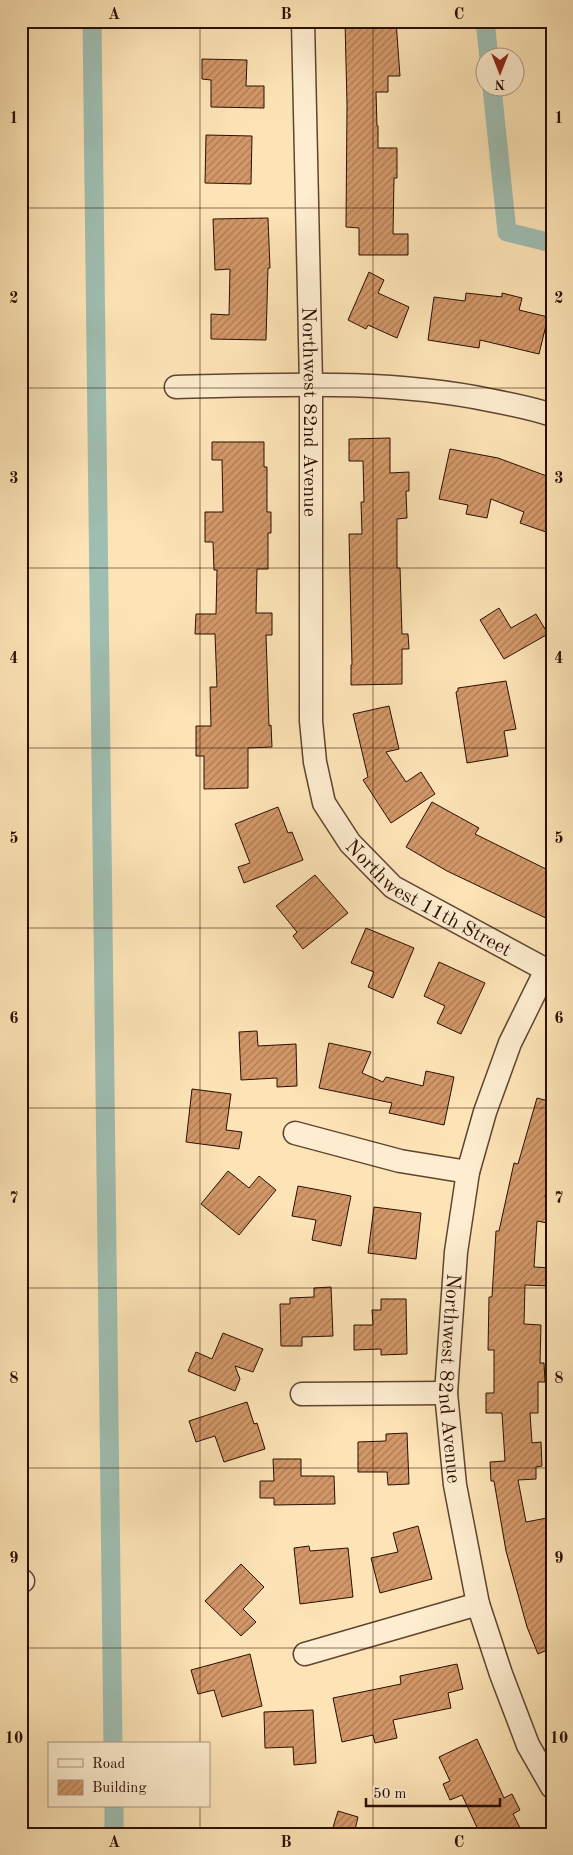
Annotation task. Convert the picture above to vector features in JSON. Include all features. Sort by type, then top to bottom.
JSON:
[{"type":"street","name":"Northwest 82nd Avenue","points":[[303,21],[311,384],[311,721],[315,762],[324,802]]},
{"type":"street","points":[[176,388],[311,384],[389,386],[455,393],[534,409],[552,415]]},
{"type":"street","name":"Northwest 11th Street","points":[[324,802],[350,843],[393,887],[549,972]]},
{"type":"street","name":"Northwest 82nd Avenue","points":[[549,972],[510,1043],[485,1112],[468,1172],[456,1252],[446,1393],[455,1485],[478,1604],[501,1674],[528,1745],[552,1787]]},
{"type":"street","points":[[295,1133],[400,1160],[468,1172]]},
{"type":"street","points":[[302,1394],[446,1393]]},
{"type":"street","points":[[305,1654],[478,1604]]},
{"type":"building","points":[[345,21],[396,21],[400,76],[388,76],[388,92],[376,92],[378,148],[397,148],[397,178],[394,178],[393,234],[408,234],[408,255],[359,255],[359,228],[346,227],[347,105]]},
{"type":"building","points":[[202,59],[247,60],[246,86],[264,86],[264,108],[211,107],[211,80],[202,79]]},
{"type":"building","points":[[206,135],[252,136],[251,184],[205,183]]},
{"type":"building","points":[[268,218],[270,268],[268,268],[266,340],[211,339],[211,314],[229,315],[230,269],[215,270],[213,219]]},
{"type":"building","points":[[369,272],[384,280],[378,293],[409,307],[397,338],[368,325],[366,329],[348,320]]},
{"type":"building","points":[[466,293],[502,297],[502,293],[522,298],[519,310],[548,317],[539,354],[480,340],[479,348],[428,340],[434,297],[465,301]]},
{"type":"building","points":[[390,438],[390,473],[409,472],[409,491],[406,491],[407,518],[397,519],[397,568],[400,568],[402,634],[408,634],[409,649],[402,649],[402,684],[351,685],[349,534],[362,534],[361,502],[364,502],[363,461],[349,461],[349,439]]},
{"type":"building","points":[[212,442],[264,442],[264,467],[267,467],[267,512],[271,512],[271,533],[268,533],[268,569],[257,569],[256,613],[272,613],[272,635],[266,635],[269,726],[271,725],[272,747],[248,748],[248,788],[204,789],[204,756],[196,756],[196,726],[211,726],[210,687],[217,687],[215,634],[195,634],[196,614],[216,614],[217,570],[214,570],[213,542],[205,542],[205,512],[223,512],[222,460],[212,460]]},
{"type":"building","points":[[450,449],[498,458],[552,478],[552,516],[546,532],[520,523],[524,512],[491,499],[487,518],[466,514],[468,505],[439,499]]},
{"type":"building","points":[[499,608],[511,628],[536,614],[548,634],[504,659],[480,620]]},
{"type":"building","points":[[506,681],[516,729],[504,731],[508,756],[467,763],[456,692],[458,688]]},
{"type":"building","points":[[389,706],[399,749],[386,752],[406,782],[421,772],[435,794],[391,823],[363,780],[368,777],[353,714]]},
{"type":"building","points":[[432,802],[479,828],[475,834],[552,872],[552,921],[447,871],[406,847]]},
{"type":"building","points":[[278,807],[288,833],[292,832],[303,860],[244,883],[238,867],[250,863],[235,824]]},
{"type":"building","points":[[315,875],[348,913],[303,949],[293,936],[297,932],[276,906]]},
{"type":"building","points":[[366,928],[414,948],[393,998],[368,987],[374,972],[351,963]]},
{"type":"building","points":[[439,962],[485,983],[461,1034],[437,1023],[445,1006],[424,996]]},
{"type":"building","points":[[257,1031],[258,1046],[296,1044],[297,1086],[277,1087],[277,1078],[241,1080],[239,1032]]},
{"type":"building","points":[[329,1043],[371,1052],[362,1073],[383,1082],[386,1077],[423,1086],[426,1071],[454,1077],[444,1125],[389,1113],[392,1103],[319,1088]]},
{"type":"building","points":[[192,1089],[231,1094],[226,1130],[242,1132],[239,1149],[186,1142]]},
{"type":"building","points":[[537,1098],[552,1102],[552,1163],[545,1197],[552,1199],[552,1224],[537,1221],[534,1267],[552,1268],[552,1286],[525,1285],[524,1324],[541,1325],[540,1363],[544,1363],[545,1382],[538,1382],[538,1413],[530,1413],[532,1443],[541,1442],[542,1466],[536,1467],[536,1479],[518,1480],[526,1522],[552,1517],[552,1648],[538,1654],[527,1627],[506,1551],[494,1481],[491,1481],[490,1462],[505,1461],[502,1413],[486,1413],[486,1393],[494,1393],[494,1350],[488,1350],[489,1297],[492,1297],[496,1231],[499,1231],[514,1163],[518,1164]]},
{"type":"building","points":[[228,1171],[249,1188],[259,1176],[276,1190],[239,1235],[201,1204]]},
{"type":"building","points":[[298,1186],[351,1196],[341,1246],[312,1240],[316,1220],[292,1216]]},
{"type":"building","points":[[374,1207],[421,1213],[416,1259],[368,1253]]},
{"type":"building","points":[[331,1287],[333,1336],[302,1337],[302,1346],[281,1346],[280,1304],[290,1304],[290,1298],[314,1297],[314,1288]]},
{"type":"building","points":[[381,1299],[406,1299],[407,1354],[381,1355],[381,1349],[354,1350],[354,1325],[373,1325],[372,1310],[381,1310]]},
{"type":"building","points":[[223,1333],[263,1349],[253,1372],[235,1366],[240,1379],[235,1391],[188,1371],[196,1352],[212,1359]]},
{"type":"building","points":[[247,1402],[254,1424],[257,1423],[265,1449],[224,1462],[215,1436],[196,1442],[189,1421]]},
{"type":"building","points":[[407,1433],[409,1484],[388,1485],[387,1472],[358,1472],[358,1442],[386,1441],[386,1434]]},
{"type":"building","points":[[273,1459],[301,1459],[301,1476],[334,1476],[335,1504],[274,1505],[274,1498],[260,1498],[260,1481],[274,1481]]},
{"type":"building","points":[[418,1526],[432,1579],[380,1593],[371,1558],[398,1552],[393,1533]]},
{"type":"building","points":[[309,1546],[310,1551],[348,1548],[353,1597],[300,1604],[294,1548]]},
{"type":"building","points":[[241,1564],[264,1587],[243,1609],[256,1622],[241,1636],[205,1601]]},
{"type":"building","points":[[250,1654],[262,1706],[222,1717],[214,1690],[198,1694],[191,1670]]},
{"type":"building","points":[[457,1664],[463,1689],[448,1693],[451,1708],[393,1720],[397,1738],[375,1743],[373,1735],[342,1742],[333,1698],[401,1684],[400,1676]]},
{"type":"building","points":[[313,1710],[316,1763],[294,1765],[293,1747],[265,1748],[264,1712]]},
{"type":"building","points":[[477,1739],[504,1798],[512,1794],[520,1810],[513,1814],[523,1834],[480,1834],[462,1795],[450,1800],[443,1784],[450,1781],[439,1757]]},
{"type":"building","points":[[338,1811],[358,1817],[354,1834],[331,1834]]},
{"type":"waterway","points":[[92,21],[113,1742]]},
{"type":"waterway","points":[[485,21],[488,48]]},
{"type":"waterway","points":[[493,98],[507,232],[552,243]]},
{"type":"waterway","points":[[114,1808],[114,1834]]}]
